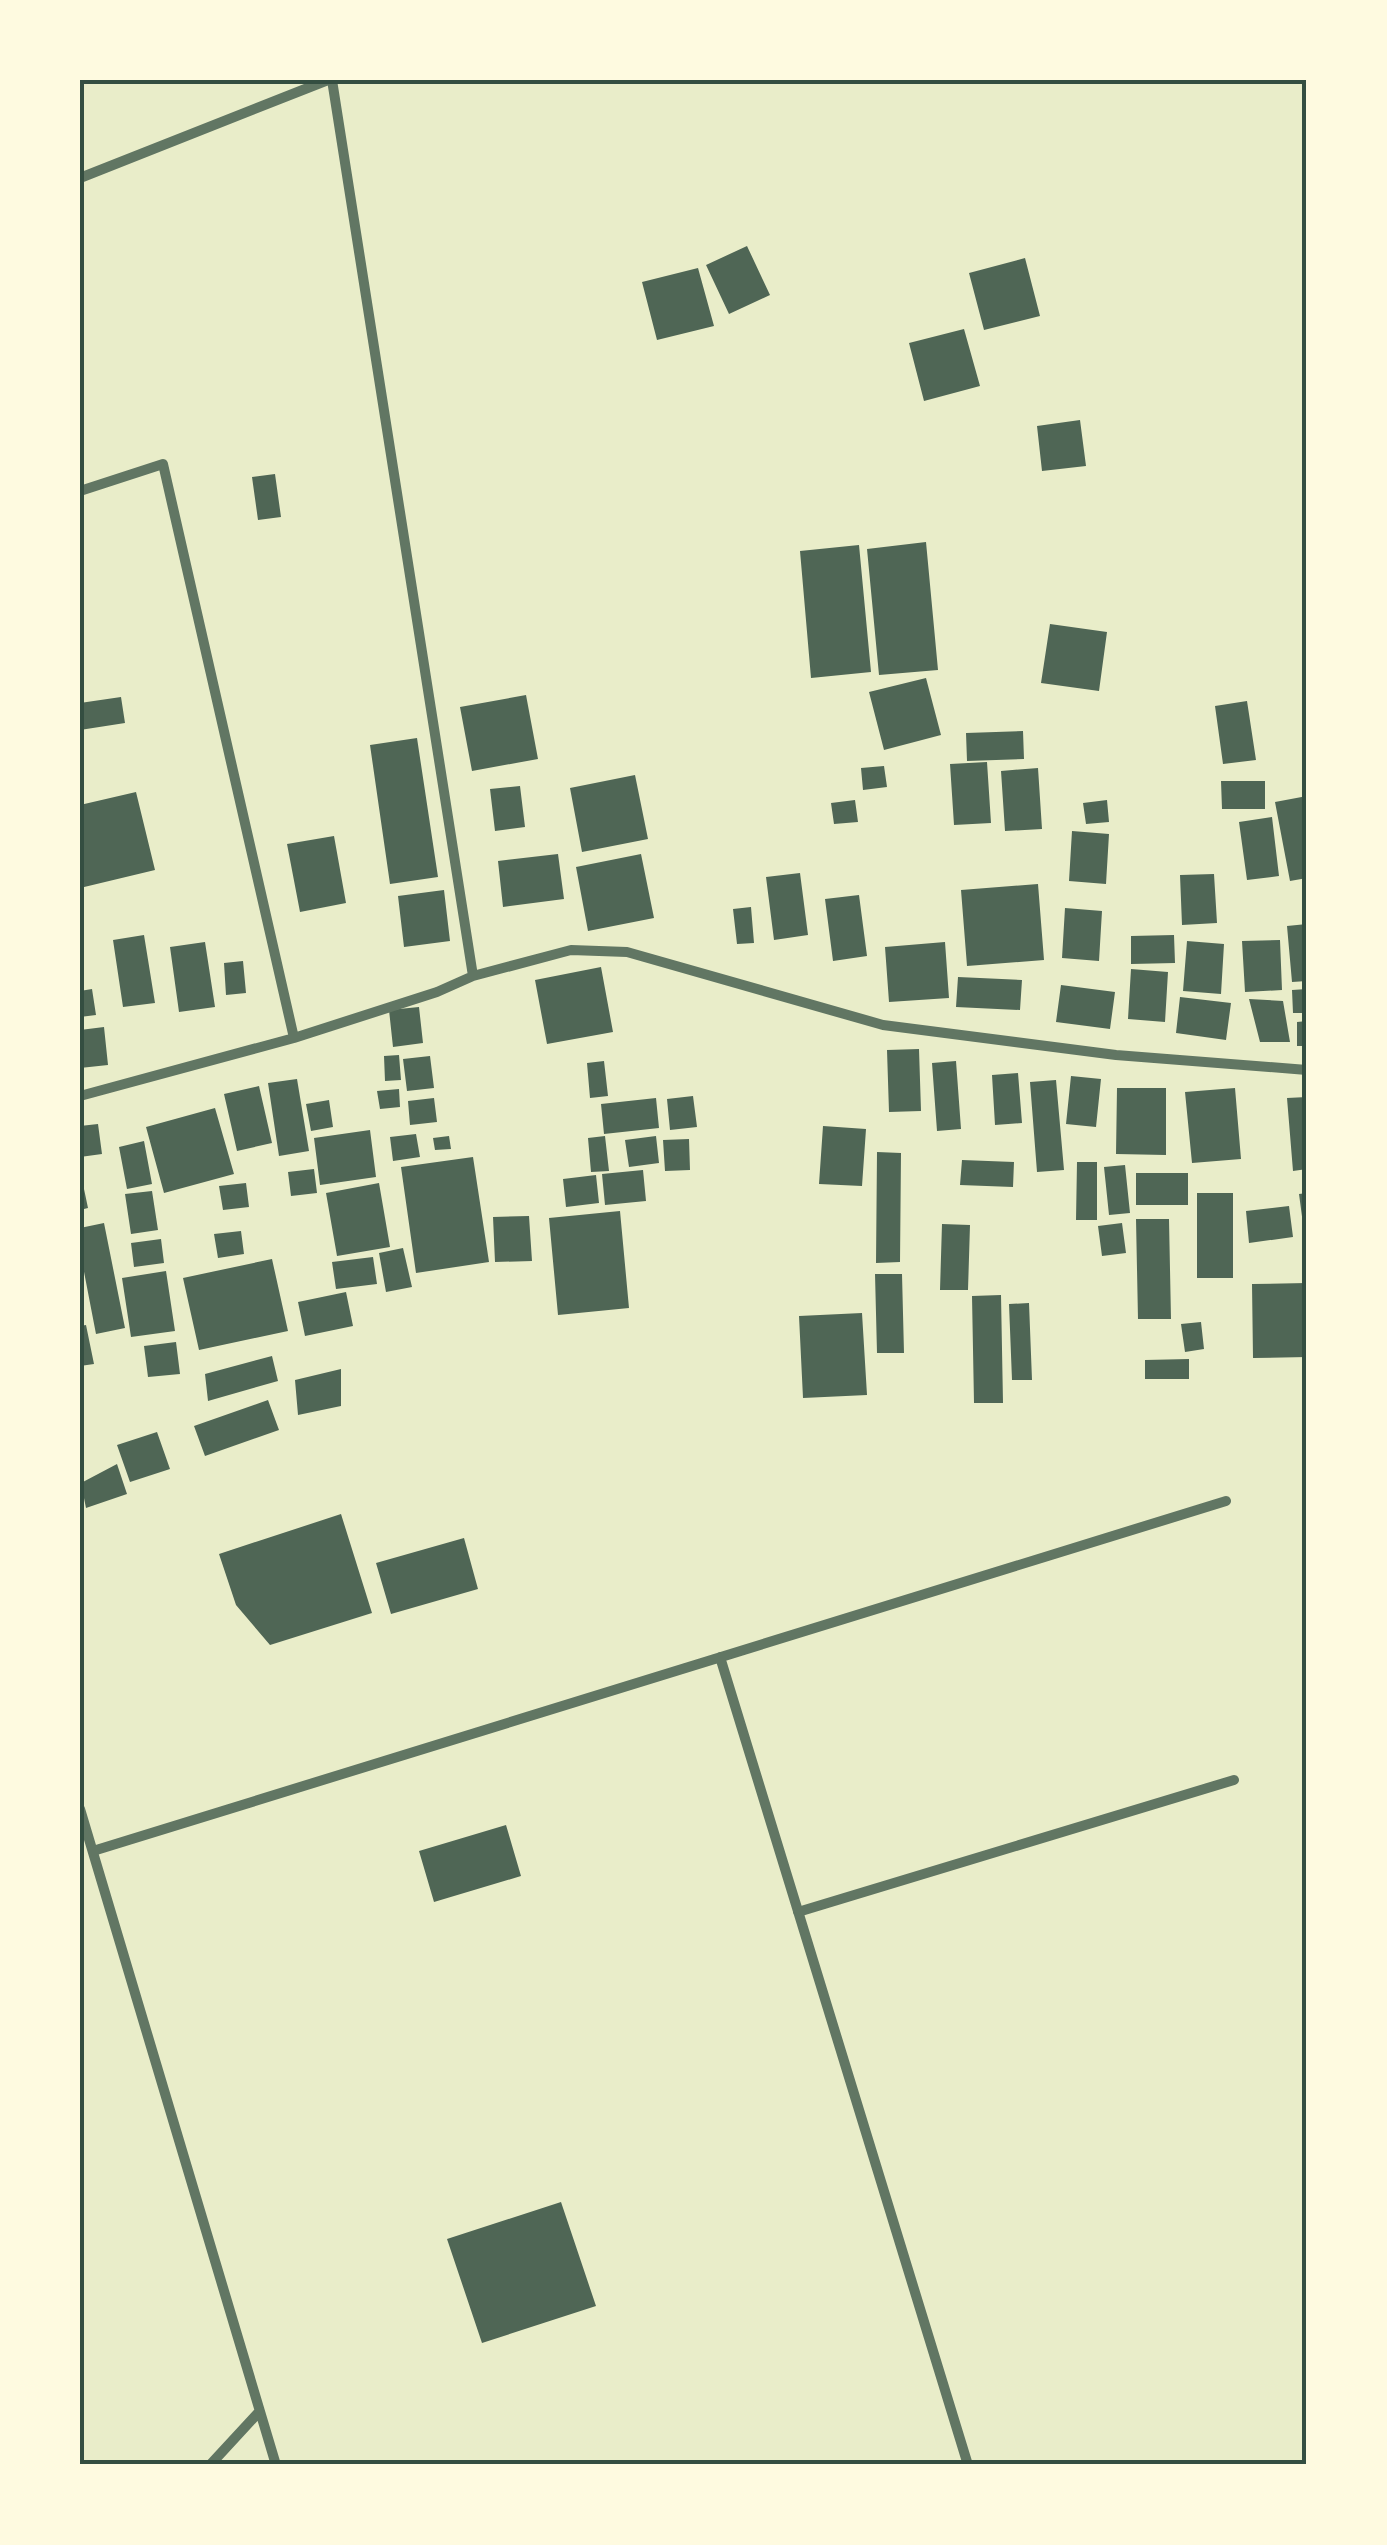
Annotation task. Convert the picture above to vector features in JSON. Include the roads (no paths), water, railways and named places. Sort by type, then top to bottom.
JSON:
[{"type":"street","points":[[80,178],[330,80],[472,976]]},
{"type":"street","points":[[80,491],[162,464],[294,1038]]},
{"type":"street","points":[[80,1096],[294,1038],[437,992],[472,976],[571,950],[627,952],[884,1025],[1116,1055],[1307,1070]]},
{"type":"street","points":[[93,1851],[1226,1501]]},
{"type":"street","points":[[720,1657],[968,2465]]},
{"type":"street","points":[[798,1912],[1234,1780]]},
{"type":"street","points":[[80,1809],[276,2465]]},
{"type":"street","points":[[210,2465],[260,2412]]}]
